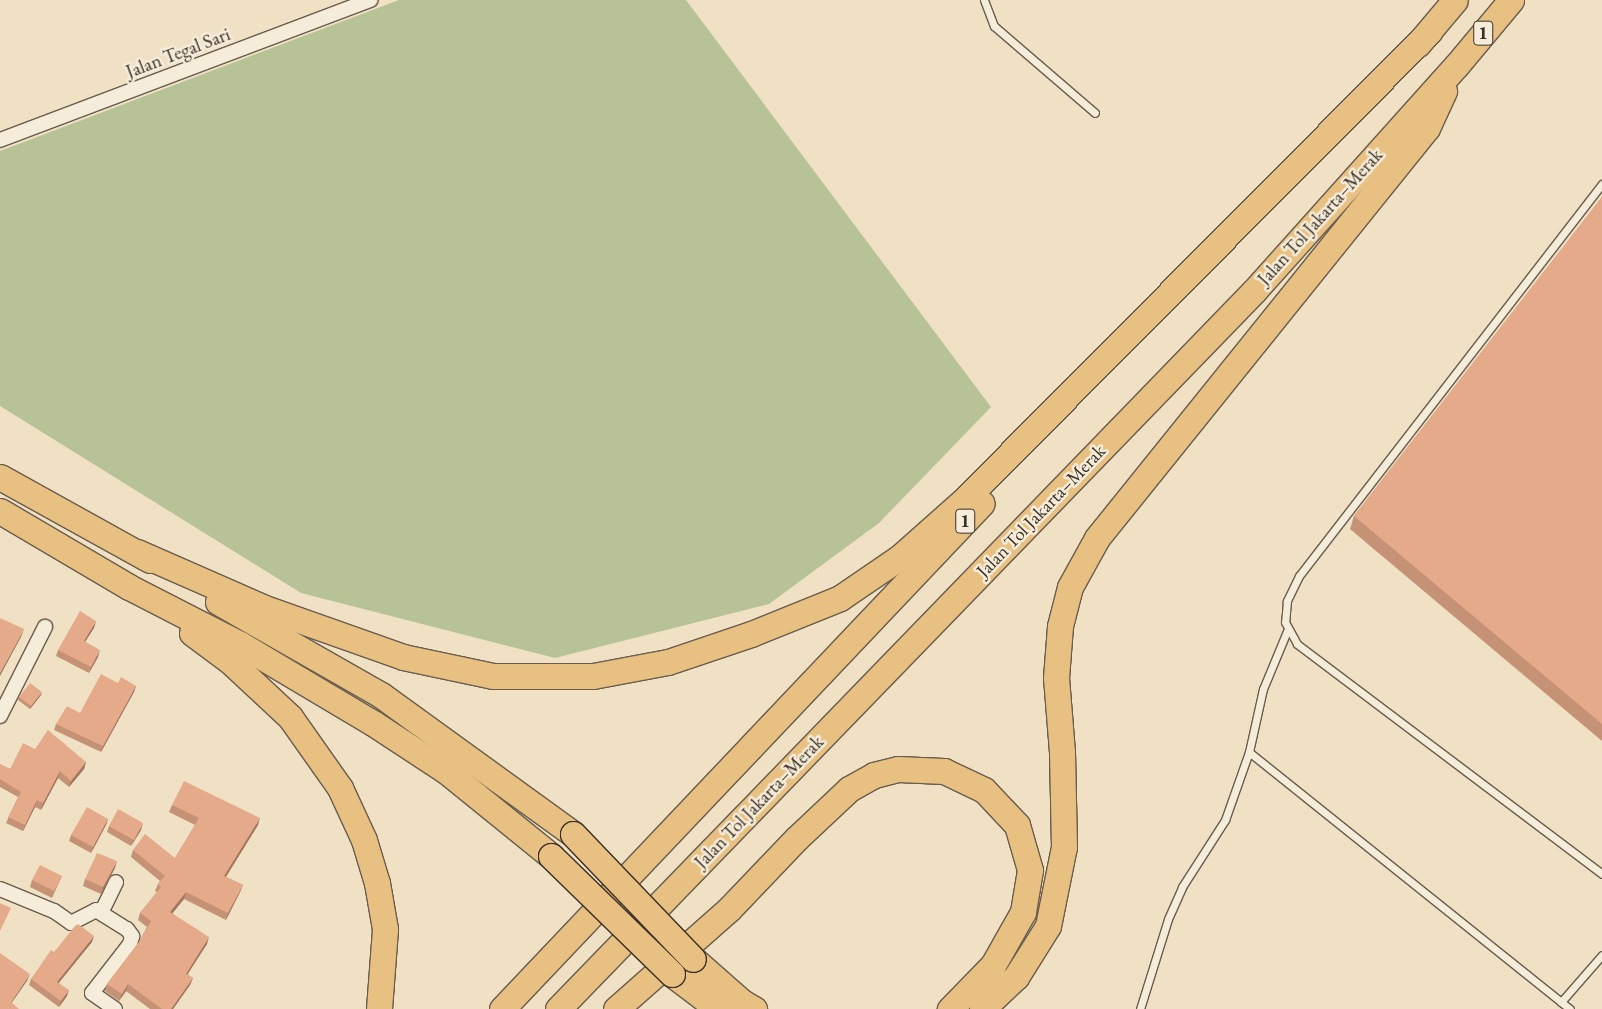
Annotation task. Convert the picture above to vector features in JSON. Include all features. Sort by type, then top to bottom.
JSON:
[{"type":"highway","name":"1","points":[[502,1009],[1429,32],[1455,0]]},
{"type":"highway","name":"Jalan Tol Jakarta–Merak","points":[[558,1009],[1254,291],[1456,66],[1510,0]]},
{"type":"highway","points":[[137,552],[262,607],[394,653],[493,676],[593,676],[668,662],[752,634],[840,598],[900,557],[934,526],[1271,193],[1429,32]]},
{"type":"highway","points":[[982,1009],[1016,977],[1048,926],[1064,847],[1062,752],[1056,678],[1060,626],[1070,587],[1097,538],[1427,128],[1456,66]]},
{"type":"highway","points":[[0,477],[137,552],[251,622],[381,695],[573,834],[693,959],[742,1002],[754,1009]]},
{"type":"highway","points":[[0,511],[129,587],[240,644],[381,729],[446,771],[551,856],[672,974],[718,1009]]},
{"type":"highway","points":[[129,587],[231,662],[290,717],[340,788],[364,840],[377,883],[385,930],[379,1009]]},
{"type":"highway","points":[[616,1009],[730,908],[797,838],[849,789],[874,775],[898,769],[944,772],[984,790],[1017,824],[1030,870],[1019,920],[993,965],[950,1009]]},
{"type":"street","name":"Jalan Tegal Sari","points":[[0,140],[370,0]]},
{"type":"street","points":[[0,716],[45,627]]},
{"type":"street","points":[[102,911],[116,882]]},
{"type":"street","points":[[0,889],[54,910],[71,923],[77,923],[96,910],[102,911],[127,929],[132,936],[130,944],[92,993],[115,1009]]},
{"type":"lane","points":[[984,0],[994,26],[1095,113]]},
{"type":"lane","points":[[1140,1009],[1168,919],[1182,887],[1225,820],[1249,752],[1263,689],[1287,631],[1287,601],[1299,576],[1602,184]]},
{"type":"lane","points":[[1287,631],[1297,644],[1602,874]]},
{"type":"lane","points":[[1249,752],[1570,1009]]},
{"type":"lane","points":[[1561,1002],[1602,955]]},
{"type":"green space","points":[[399,0],[686,0],[991,407],[879,523],[769,604],[555,658],[301,593],[0,406],[0,151]]},
{"type":"building","points":[[1602,197],[1602,724],[1354,516]]},
{"type":"building","points":[[80,611],[96,621],[84,641],[100,650],[91,667],[58,650]]},
{"type":"building","points":[[0,618],[24,629],[0,673]]},
{"type":"building","points":[[101,674],[118,683],[121,677],[136,686],[103,746],[56,724],[67,706],[80,713]]},
{"type":"building","points":[[30,683],[42,692],[31,706],[19,697]]},
{"type":"building","points":[[48,730],[86,762],[71,781],[60,771],[43,803],[37,800],[25,825],[8,817],[21,792],[0,779],[0,764],[10,769],[23,743],[35,749]]},
{"type":"building","points":[[184,781],[260,818],[224,876],[243,885],[228,913],[186,892],[170,912],[209,937],[186,974],[193,978],[171,1009],[162,1009],[128,984],[122,994],[107,984],[139,942],[151,921],[140,913],[161,887],[158,884],[165,876],[133,850],[145,834],[175,858],[199,818],[172,805]]},
{"type":"building","points":[[87,807],[108,819],[93,847],[71,835]]},
{"type":"building","points":[[118,809],[143,823],[134,840],[109,826]]},
{"type":"building","points":[[97,853],[117,861],[103,887],[85,879]]},
{"type":"building","points":[[40,865],[62,876],[54,891],[32,880]]},
{"type":"building","points":[[0,903],[11,908],[0,931]]},
{"type":"building","points":[[78,924],[94,936],[57,982],[69,990],[61,1001],[31,979],[51,950],[54,952]]},
{"type":"building","points":[[0,953],[30,974],[11,1002],[19,1009],[0,1009]]}]
